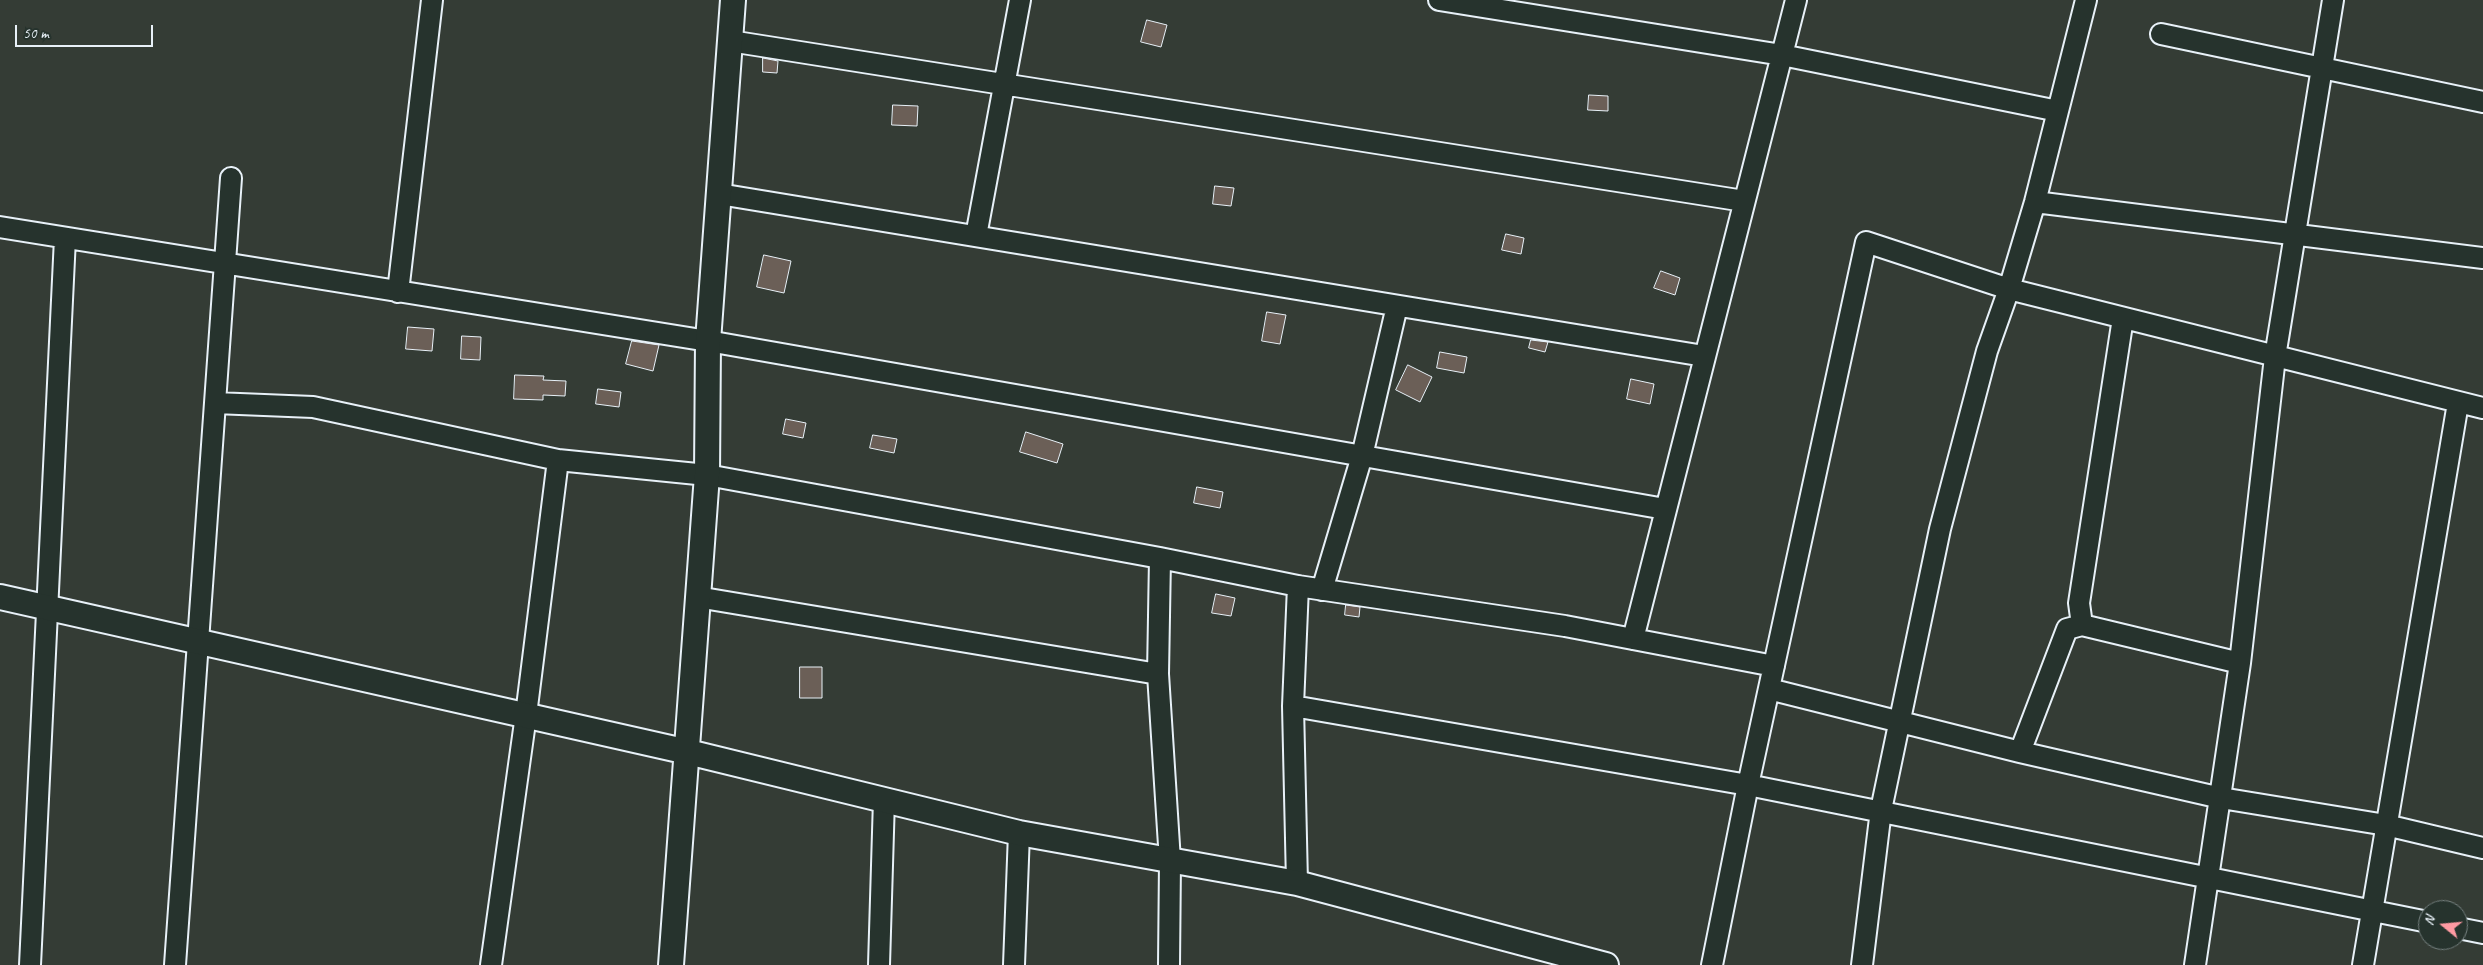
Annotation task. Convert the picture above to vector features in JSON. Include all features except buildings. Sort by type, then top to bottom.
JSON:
[{"type":"street","points":[[398,292],[432,0]]},
{"type":"street","points":[[671,965],[688,752],[706,476],[708,341],[733,0]]},
{"type":"street","points":[[976,236],[1020,0]]},
{"type":"street","points":[[1439,0],[1782,55],[2058,110]]},
{"type":"street","points":[[1633,640],[1665,508],[1796,0]]},
{"type":"street","points":[[1862,965],[1881,810],[1940,529],[1987,351],[2009,290],[2035,202],[2086,0]]},
{"type":"street","points":[[2196,965],[2240,663],[2275,357],[2333,0]]},
{"type":"street","points":[[2161,34],[2322,66],[2483,102]]},
{"type":"street","points":[[730,41],[1744,201]]},
{"type":"street","points":[[175,965],[231,178]]},
{"type":"street","points":[[719,194],[1704,356]]},
{"type":"street","points":[[2035,202],[2483,258]]},
{"type":"street","points":[[0,227],[708,341],[1665,508]]},
{"type":"street","points":[[30,965],[45,607],[65,238]]},
{"type":"street","points":[[1712,965],[1748,785],[1866,242],[2009,290],[2483,408]]},
{"type":"street","points":[[1322,590],[1362,456],[1397,306]]},
{"type":"street","points":[[2082,625],[2079,603],[2123,318]]},
{"type":"street","points":[[214,403],[313,407],[558,460],[706,476],[1160,558],[1298,586],[1565,626],[1774,666]]},
{"type":"street","points":[[2363,965],[2458,403]]},
{"type":"street","points":[[491,965],[526,715],[558,460]]},
{"type":"street","points":[[1160,558],[1158,674],[1170,860],[1169,965]]},
{"type":"street","points":[[1297,884],[1293,706],[1298,586]]},
{"type":"street","points":[[0,597],[688,752],[1019,833],[1297,884],[1606,965]]},
{"type":"street","points":[[697,597],[1158,674]]},
{"type":"street","points":[[2020,752],[2067,629],[2082,625],[2240,663]]},
{"type":"street","points":[[1769,689],[2020,752],[2221,798],[2386,825],[2483,848]]},
{"type":"street","points":[[1293,706],[1881,810],[2208,879],[2418,920]]},
{"type":"street","points":[[879,965],[884,799]]},
{"type":"street","points":[[1014,965],[1019,833]]},
{"type":"street","points":[[2468,930],[2483,933]]}]
